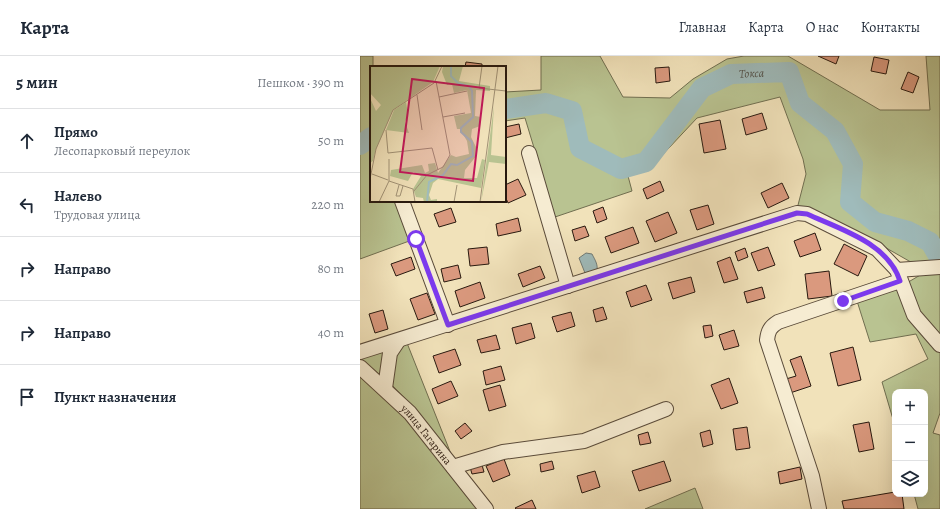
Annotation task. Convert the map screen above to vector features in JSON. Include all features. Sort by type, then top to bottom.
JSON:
[{"type":"street","points":[[529,153],[568,286]]},
{"type":"street","points":[[402,202],[448,325]]},
{"type":"street","points":[[360,352],[797,213],[807,214],[877,248],[898,275],[914,315],[940,345]]},
{"type":"street","points":[[819,509],[812,476],[766,340],[768,332],[772,326],[778,322],[898,275],[939,267]]},
{"type":"street","points":[[385,388],[390,353],[398,341]]},
{"type":"street","name":"улица Гагарина","points":[[360,366],[410,413],[486,509]]},
{"type":"street","points":[[453,467],[503,452],[584,441],[666,409]]},
{"type":"green space","points":[[360,56],[373,56],[373,66],[370,66],[370,202],[397,202],[412,240],[360,259]]},
{"type":"green space","points":[[541,56],[600,56],[623,97],[670,98],[693,79],[727,59],[744,56],[788,56],[880,110],[930,110],[926,56],[940,56],[940,413],[933,433],[940,435],[940,509],[918,509],[915,497],[928,497],[928,389],[892,389],[892,416],[882,382],[928,359],[916,334],[870,342],[857,301],[905,284],[922,274],[916,265],[881,245],[797,209],[806,174],[803,159],[780,97],[697,118],[653,165],[628,176],[632,191],[555,217],[525,118],[506,121],[506,92],[541,90]]},
{"type":"green space","points":[[407,343],[453,459],[415,409],[392,385],[360,358]]},
{"type":"green space","points":[[360,376],[405,418],[478,509],[360,509]]},
{"type":"green space","points":[[695,488],[703,509],[645,509]]},
{"type":"water","points":[[586,253],[592,254],[597,264],[597,271],[585,273],[579,258]]},
{"type":"building","points":[[818,56],[839,56],[836,64]]},
{"type":"building","points":[[874,57],[889,60],[886,74],[871,71]]},
{"type":"building","points":[[466,62],[482,64],[482,66],[465,66]]},
{"type":"building","points":[[669,67],[670,81],[656,83],[655,68]]},
{"type":"building","points":[[908,72],[919,77],[913,93],[901,89]]},
{"type":"building","points":[[762,113],[767,129],[746,135],[742,119]]},
{"type":"building","points":[[720,120],[726,149],[704,153],[699,124]]},
{"type":"building","points":[[519,124],[521,134],[506,138],[506,127]]},
{"type":"building","points":[[518,179],[526,195],[508,203],[506,198],[506,185]]},
{"type":"building","points":[[660,181],[664,191],[647,199],[643,189]]},
{"type":"building","points":[[782,183],[789,198],[768,208],[761,193]]},
{"type":"building","points":[[708,205],[714,224],[697,230],[690,210]]},
{"type":"building","points":[[603,207],[607,219],[597,223],[593,211]]},
{"type":"building","points":[[451,208],[456,222],[439,227],[434,214]]},
{"type":"building","points":[[668,212],[677,233],[655,242],[646,221]]},
{"type":"building","points":[[518,218],[521,231],[498,236],[496,224]]},
{"type":"building","points":[[585,226],[589,236],[575,241],[572,230]]},
{"type":"building","points":[[633,227],[639,243],[611,253],[605,237]]},
{"type":"building","points":[[815,233],[821,250],[800,257],[794,241]]},
{"type":"building","points":[[844,244],[867,256],[858,276],[834,264]]},
{"type":"building","points":[[487,247],[489,264],[470,266],[468,249]]},
{"type":"building","points":[[768,247],[775,265],[758,271],[751,253]]},
{"type":"building","points":[[745,248],[748,257],[738,261],[735,252]]},
{"type":"building","points":[[411,257],[415,269],[396,276],[391,264]]},
{"type":"building","points":[[730,257],[738,279],[724,283],[717,262]]},
{"type":"building","points":[[458,265],[461,278],[444,282],[441,269]]},
{"type":"building","points":[[540,266],[545,278],[523,287],[518,274]]},
{"type":"building","points":[[829,271],[832,296],[808,299],[805,274]]},
{"type":"building","points":[[691,277],[695,292],[673,299],[668,283]]},
{"type":"building","points":[[480,282],[485,298],[460,307],[455,291]]},
{"type":"building","points":[[646,285],[652,300],[631,307],[626,292]]},
{"type":"building","points":[[762,287],[765,298],[747,303],[744,292]]},
{"type":"building","points":[[427,293],[435,314],[418,320],[410,299]]},
{"type":"building","points":[[603,307],[607,319],[596,322],[593,310]]},
{"type":"building","points":[[383,310],[388,329],[375,333],[369,314]]},
{"type":"building","points":[[571,312],[575,326],[557,332],[552,317]]},
{"type":"building","points":[[531,323],[535,338],[516,344],[512,328]]},
{"type":"building","points":[[711,325],[713,336],[705,338],[703,326]]},
{"type":"building","points":[[734,330],[739,346],[724,350],[719,335]]},
{"type":"building","points":[[496,335],[500,349],[481,353],[477,340]]},
{"type":"building","points":[[853,347],[861,380],[838,386],[830,353]]},
{"type":"building","points":[[455,349],[461,365],[439,373],[433,356]]},
{"type":"building","points":[[801,356],[811,386],[790,393],[786,379],[796,376],[790,360]]},
{"type":"building","points":[[501,366],[505,380],[486,385],[483,371]]},
{"type":"building","points":[[729,378],[738,403],[721,409],[711,385]]},
{"type":"building","points":[[451,381],[458,396],[438,404],[432,389]]},
{"type":"building","points":[[500,385],[506,406],[489,411],[483,390]]},
{"type":"building","points":[[869,422],[874,449],[859,452],[853,425]]},
{"type":"building","points":[[465,423],[472,431],[461,439],[455,431]]},
{"type":"building","points":[[747,427],[750,448],[736,450],[733,429]]},
{"type":"building","points":[[710,430],[713,444],[703,447],[700,433]]},
{"type":"building","points":[[648,432],[651,443],[640,445],[638,435]]},
{"type":"building","points":[[504,459],[510,475],[493,482],[486,466]]},
{"type":"building","points":[[552,461],[554,469],[541,472],[540,464]]},
{"type":"building","points":[[664,461],[671,481],[639,491],[632,471]]},
{"type":"building","points":[[482,465],[484,472],[472,474],[470,467]]},
{"type":"building","points":[[800,467],[802,479],[780,484],[778,472]]},
{"type":"building","points":[[595,471],[600,487],[582,493],[577,476]]},
{"type":"building","points":[[892,493],[892,497],[902,497],[904,509],[844,509],[842,501]]},
{"type":"building","points":[[532,500],[536,509],[515,508]]},
{"type":"waterway","name":"Токса","points":[[506,109],[546,103],[572,111],[580,148],[621,169],[646,162],[702,88],[731,74],[789,72],[800,103],[835,131],[853,164],[850,202],[875,222],[908,231],[930,242],[940,259]]},
{"type":"waterway","name":"Токса","points":[[360,145],[370,138]]},
{"type":"route","points":[[416,239],[448,325],[797,213],[807,214],[877,248],[897,270],[900,281],[843,301]]}]
